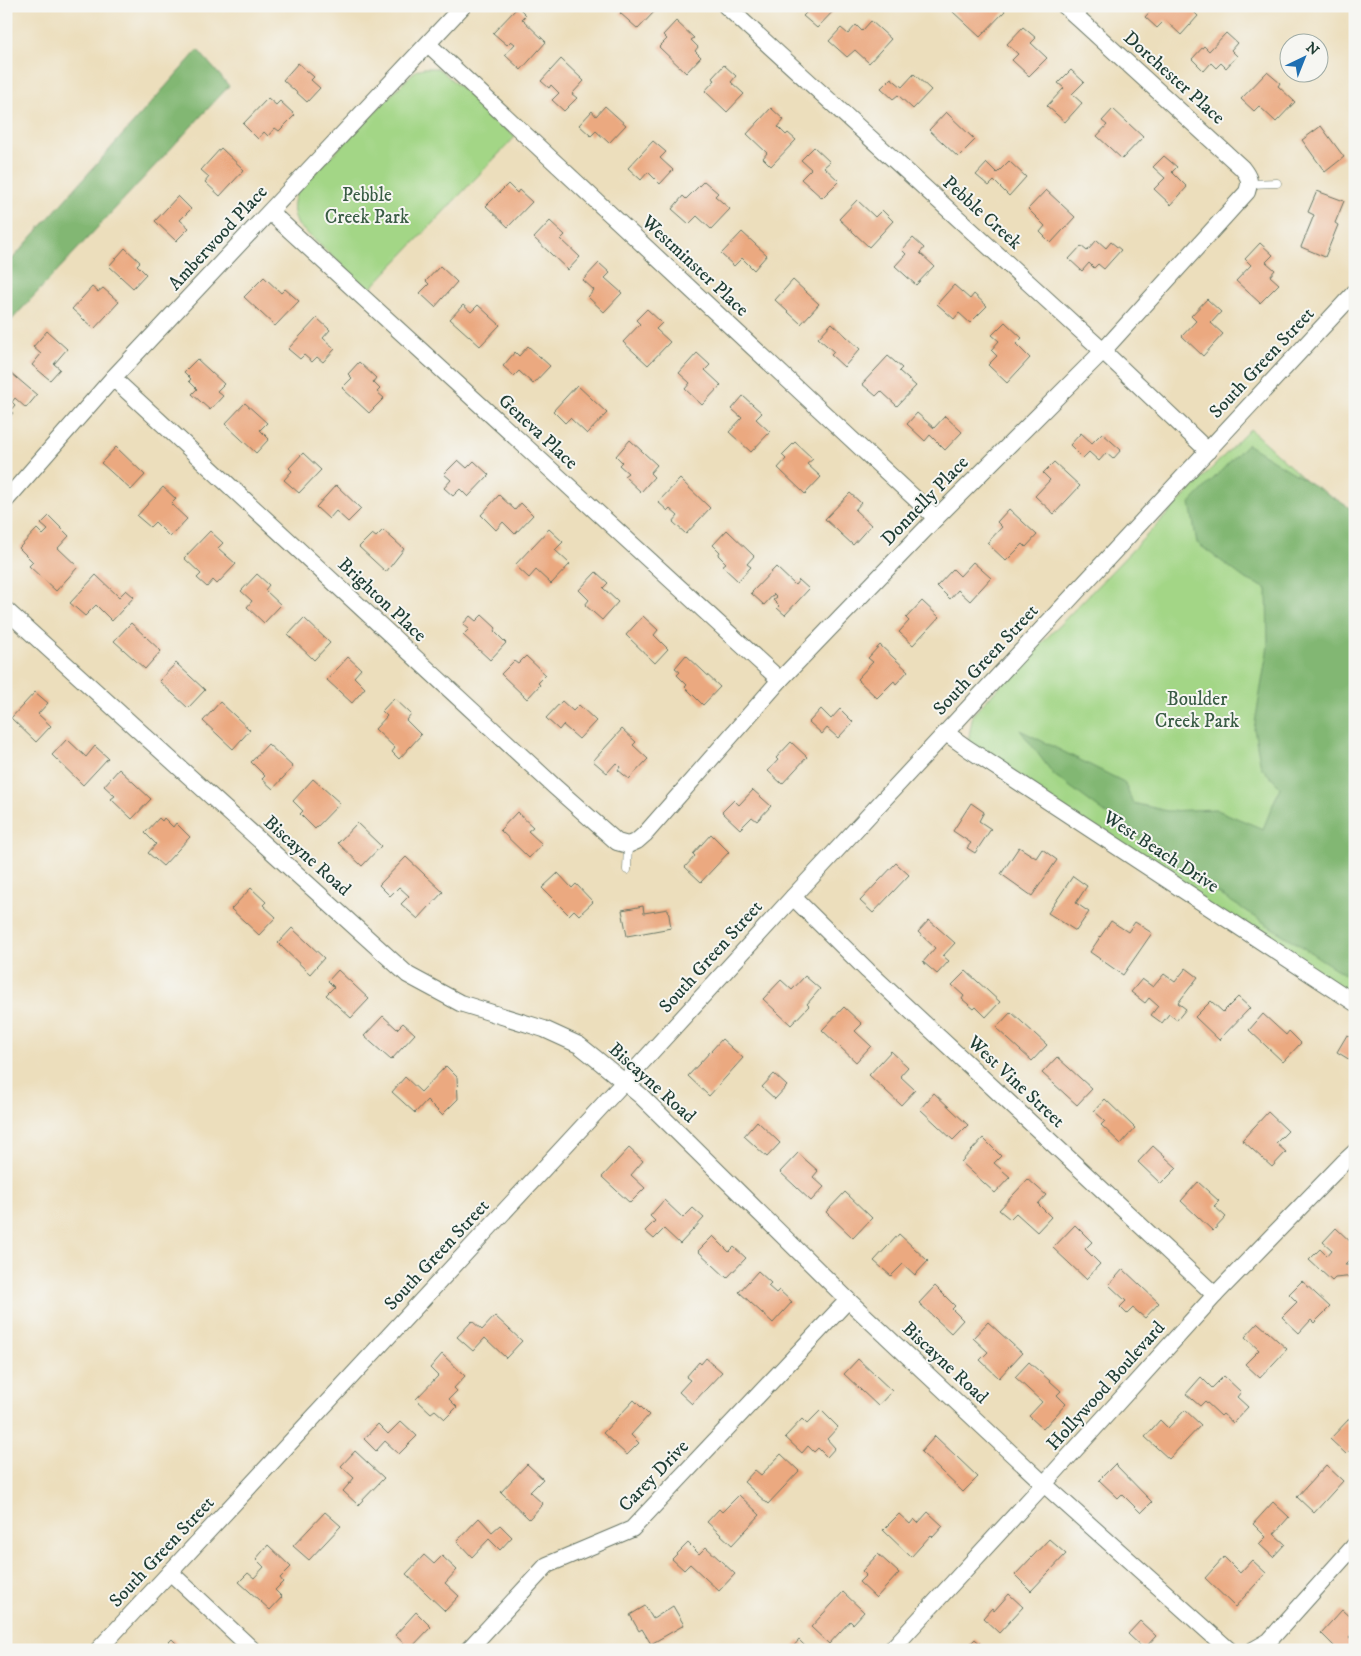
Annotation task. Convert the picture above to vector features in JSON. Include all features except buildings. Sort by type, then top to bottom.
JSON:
[{"type":"street","name":"Amberwood Place","points":[[6,500],[113,378],[463,6]]},
{"type":"street","name":"Pebble Creek","points":[[726,6],[1103,351],[1208,450]]},
{"type":"street","name":"Dorchester Place","points":[[1065,6],[1242,168],[1249,176],[1250,184]]},
{"type":"street","name":"Westminster Place","points":[[428,44],[936,518]]},
{"type":"street","name":"Donnelly Place","points":[[628,845],[637,841],[645,834],[780,680],[936,518],[1103,351],[1242,199],[1250,184]]},
{"type":"street","name":"Geneva Place","points":[[270,212],[780,680]]},
{"type":"street","name":"South Green Street","points":[[98,1650],[1355,292]]},
{"type":"street","name":"Brighton Place","points":[[113,378],[555,787],[617,842],[628,845]]},
{"type":"street","name":"Biscayne Road","points":[[6,610],[408,975],[460,1003],[544,1029],[579,1045],[641,1096],[848,1300],[1044,1484],[1229,1650]]},
{"type":"street","name":"West Beach Drive","points":[[946,733],[1355,1003]]},
{"type":"street","name":"West Vine Street","points":[[793,897],[875,977],[1215,1295]]},
{"type":"street","name":"Hollywood Boulevard","points":[[892,1650],[1215,1295],[1343,1162],[1355,1152]]},
{"type":"street","name":"Carey Drive","points":[[468,1650],[547,1565],[632,1529],[848,1300]]},
{"type":"street","points":[[1253,1650],[1274,1646],[1355,1545]]},
{"type":"street","points":[[170,1572],[253,1650]]},
{"type":"lane","points":[[1250,184],[1277,183]]},
{"type":"lane","points":[[628,845],[628,870]]},
{"type":"green space","points":[[198,50],[229,86],[6,326],[6,266]]},
{"type":"green space","name":"Pebble Creek Park","points":[[423,68],[437,68],[443,72],[515,137],[369,290],[298,225],[294,212],[295,199],[298,190],[412,74]]},
{"type":"green space","name":"Boulder Creek Park","points":[[1250,429],[1355,526],[1355,1003],[967,748],[973,714]]},
{"type":"green space","points":[[1247,444],[1355,511],[1355,981],[1185,872],[1054,775],[1020,730],[1124,782],[1133,803],[1167,811],[1215,809],[1263,829],[1280,787],[1261,767],[1254,729],[1268,646],[1267,589],[1244,578],[1197,543],[1190,503]]}]
